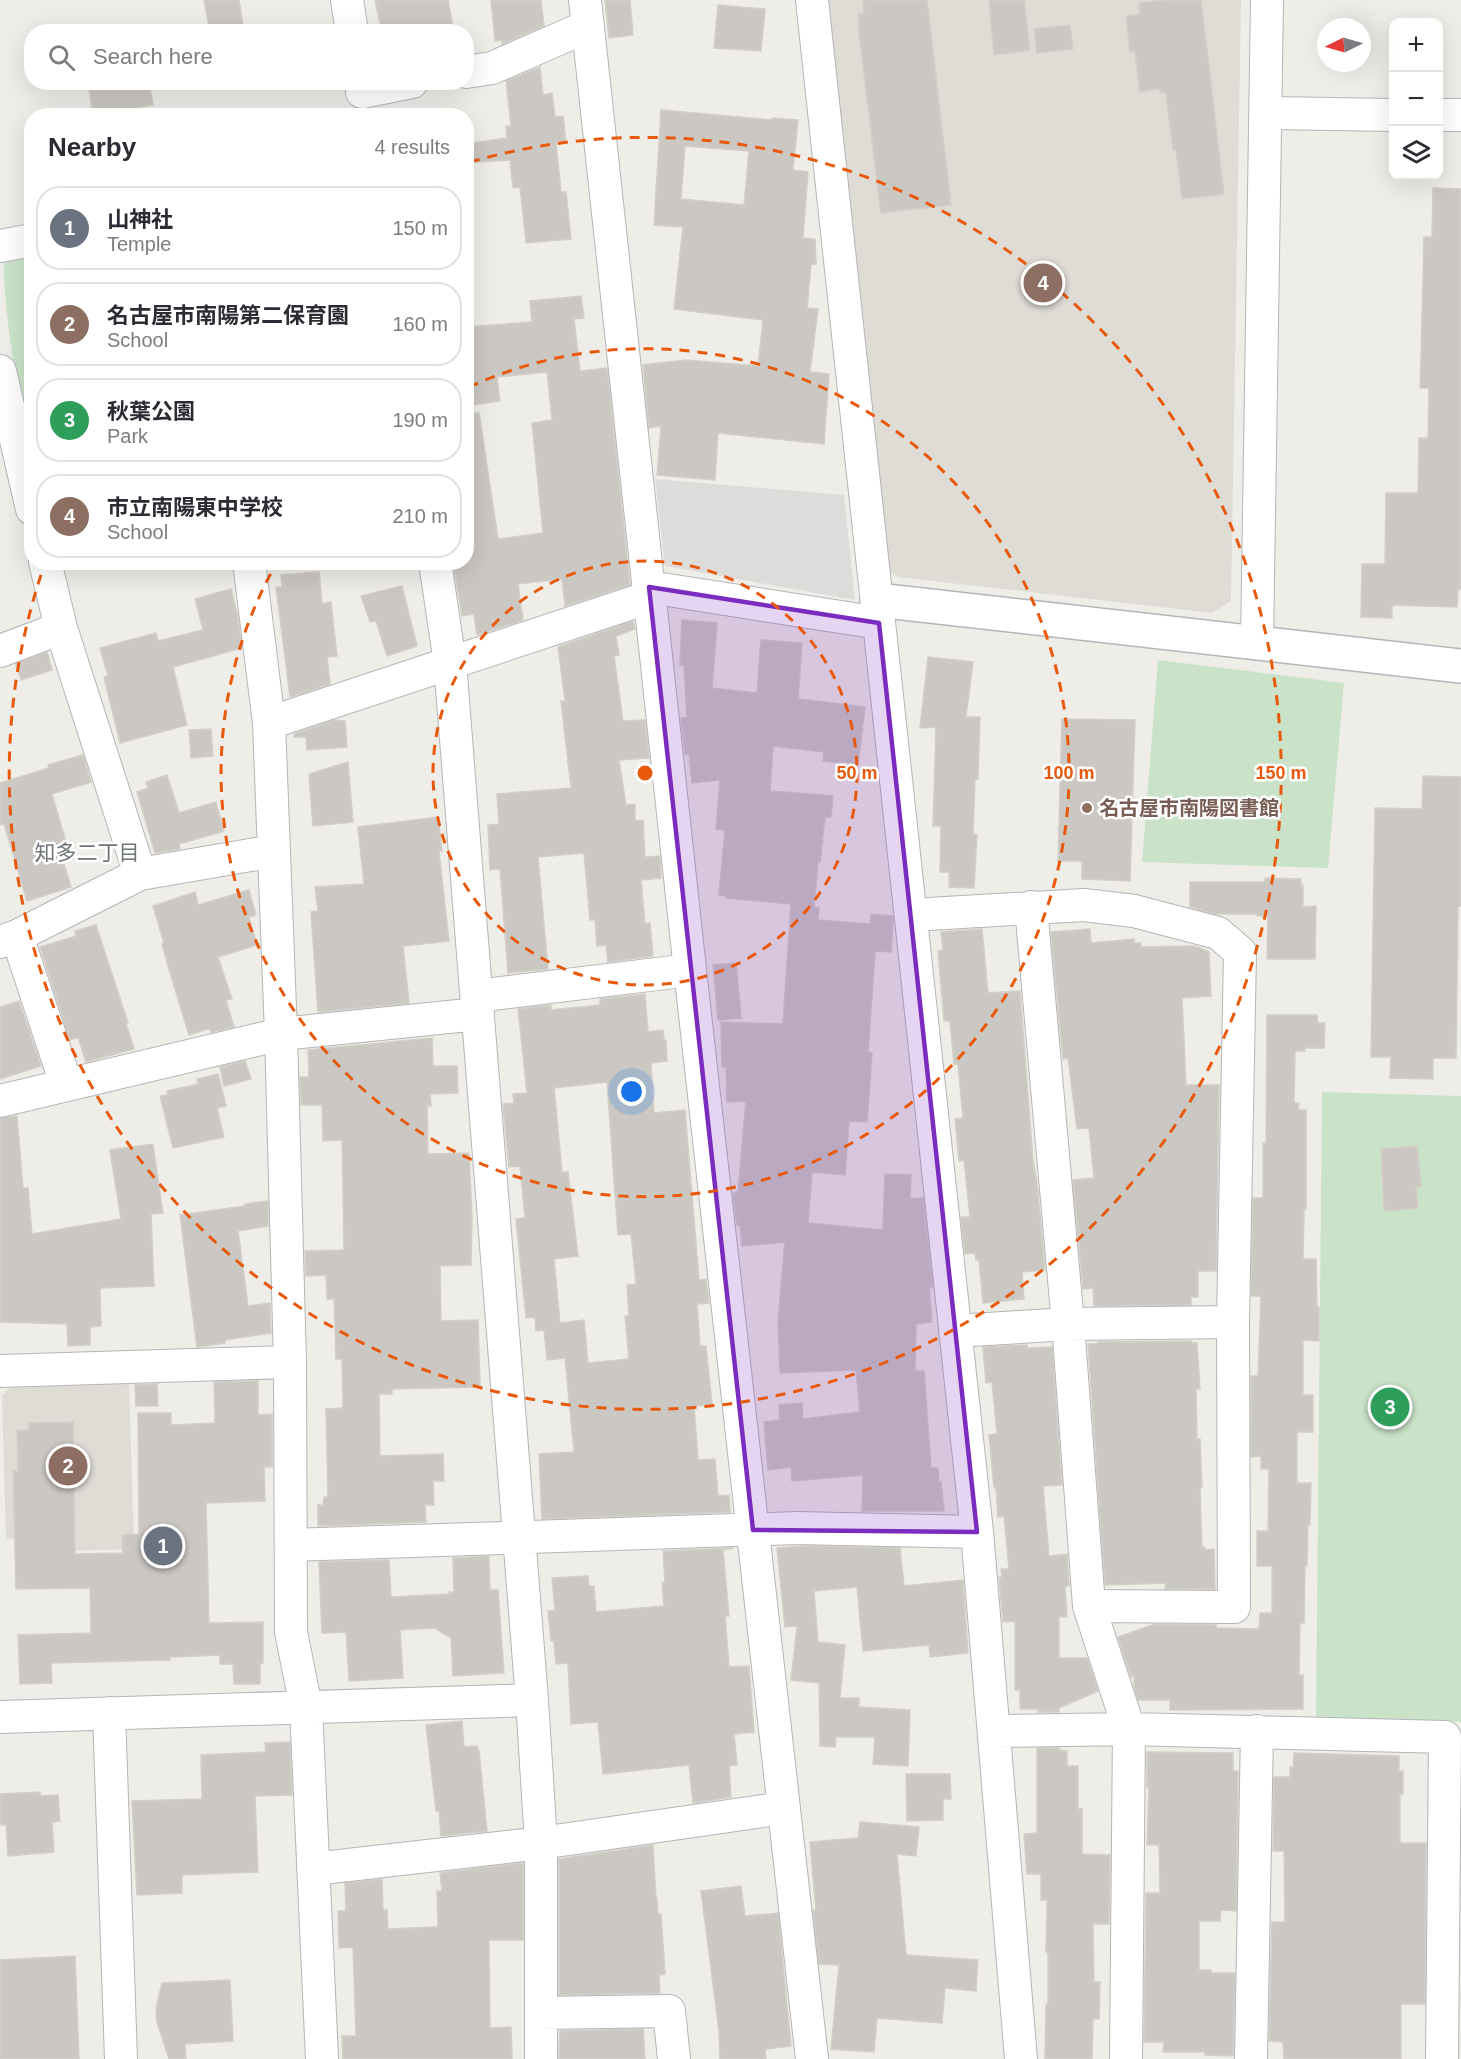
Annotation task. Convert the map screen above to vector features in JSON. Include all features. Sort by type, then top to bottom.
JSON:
[{"type":"street","points":[[347,0],[351,24]]},
{"type":"street","points":[[812,0],[977,1532],[1021,2059]]},
{"type":"street","points":[[1257,643],[1267,0]]},
{"type":"street","points":[[474,71],[492,68],[587,13],[690,970],[812,2059]]},
{"type":"street","points":[[362,97],[385,90]]},
{"type":"street","points":[[1265,113],[1389,115]]},
{"type":"street","points":[[1443,115],[1461,116]]},
{"type":"street","points":[[0,246],[24,242]]},
{"type":"street","points":[[0,371],[21,423],[24,446]]},
{"type":"street","points":[[47,570],[61,628],[140,874]]},
{"type":"street","points":[[250,570],[268,723],[281,1034],[290,1362],[291,1632],[306,1707],[322,2059]]},
{"type":"street","points":[[436,570],[450,663],[532,1700],[541,1843],[542,2059]]},
{"type":"street","points":[[268,723],[450,663],[649,592],[1257,643],[1461,666]]},
{"type":"street","points":[[0,651],[61,628]]},
{"type":"street","points":[[66,1084],[9,939],[140,874],[274,851]]},
{"type":"street","points":[[910,915],[1084,905],[1134,911],[1218,933],[1240,952],[1233,1323],[1234,1607],[1089,1606]]},
{"type":"street","points":[[1031,907],[1068,1324],[1089,1606],[1129,1729],[1126,2059]]},
{"type":"street","points":[[0,1101],[281,1034],[690,970]]},
{"type":"street","points":[[955,1331],[1068,1324],[1233,1323]]},
{"type":"street","points":[[0,1371],[290,1362]]},
{"type":"street","points":[[291,1545],[798,1528],[977,1532]]},
{"type":"street","points":[[0,1717],[532,1700]]},
{"type":"street","points":[[109,1713],[121,2059]]},
{"type":"street","points":[[995,1731],[1129,1729],[1445,1737],[1442,2059]]},
{"type":"street","points":[[1251,2059],[1257,1731]]},
{"type":"street","points":[[314,1869],[541,1843],[784,1808]]},
{"type":"street","points":[[542,2013],[669,2010],[674,2059]]},
{"type":"highlighted area","points":[[649,587],[879,623],[977,1532],[753,1530]]},
{"type":"shaded area","points":[[822,0],[1241,0],[1231,601],[1212,613],[898,577],[880,567]]},
{"type":"shaded area","points":[[655,479],[844,495],[855,600],[665,566]]},
{"type":"shaded area","points":[[129,1380],[134,1549],[61,1551],[60,1536],[6,1539],[2,1396],[13,1384]]},
{"type":"green space","points":[[24,255],[24,405],[20,403],[9,328],[5,259]]},
{"type":"green space","points":[[1158,660],[1344,683],[1328,868],[1142,862]]},
{"type":"green space","points":[[1322,1092],[1461,1096],[1461,1722],[1316,1719]]},
{"type":"building","points":[[204,0],[239,0],[243,24],[208,24]]},
{"type":"building","points":[[375,0],[448,0],[452,24],[380,24]]},
{"type":"building","points":[[491,0],[541,0],[544,26],[502,44],[502,40],[495,41]]},
{"type":"building","points":[[605,0],[630,0],[633,35],[609,38]]},
{"type":"building","points":[[863,0],[927,0],[951,205],[881,213],[858,25],[859,14],[864,13]]},
{"type":"building","points":[[989,0],[1024,0],[1030,50],[994,55]]},
{"type":"building","points":[[1201,0],[1224,194],[1182,199],[1166,93],[1160,93],[1160,89],[1140,92],[1135,51],[1130,52],[1126,16],[1140,14],[1139,3]]},
{"type":"building","points":[[718,5],[765,9],[761,51],[714,48]]},
{"type":"building","points":[[1070,25],[1073,49],[1037,53],[1034,29]]},
{"type":"building","points":[[540,67],[543,95],[552,93],[555,117],[563,116],[566,142],[556,143],[561,192],[566,192],[571,239],[526,243],[520,187],[513,188],[510,160],[474,162],[474,143],[507,138],[506,126],[511,126],[506,81]]},
{"type":"building","points":[[89,90],[150,90],[153,105],[135,108],[92,108]]},
{"type":"building","points":[[661,110],[772,120],[772,118],[798,120],[793,170],[808,172],[803,238],[815,239],[816,264],[811,264],[807,308],[818,309],[810,372],[829,374],[824,444],[718,433],[715,480],[657,475],[661,426],[649,428],[643,365],[686,360],[758,366],[763,320],[674,309],[683,227],[654,225]],"holes":[[[685,146],[749,151],[744,205],[681,199]]]},
{"type":"building","points":[[1433,188],[1461,189],[1461,589],[1458,589],[1457,607],[1392,605],[1392,618],[1361,617],[1362,564],[1385,564],[1386,493],[1418,493],[1419,438],[1428,438],[1429,388],[1420,388],[1424,237],[1432,237]]},
{"type":"building","points":[[581,296],[584,318],[574,319],[580,371],[607,368],[630,585],[565,606],[562,579],[518,584],[523,620],[477,635],[474,614],[462,616],[454,570],[474,570],[474,413],[479,413],[498,539],[543,533],[532,423],[552,420],[547,372],[497,377],[500,401],[474,405],[474,326],[532,322],[530,301]]},
{"type":"building","points":[[319,572],[322,604],[331,602],[337,656],[327,657],[330,684],[290,697],[276,587],[282,587],[281,575]]},
{"type":"building","points":[[402,586],[417,646],[387,656],[376,621],[370,622],[361,596]]},
{"type":"building","points":[[231,589],[242,648],[173,667],[187,725],[120,743],[104,677],[108,676],[100,648],[156,633],[158,641],[203,630],[195,599]]},
{"type":"building","points":[[682,620],[717,623],[712,688],[757,693],[761,640],[802,643],[798,699],[865,707],[858,765],[823,761],[824,752],[773,746],[770,791],[833,796],[831,817],[825,817],[820,862],[818,862],[814,907],[819,908],[818,920],[870,924],[871,914],[893,916],[891,952],[875,951],[868,1053],[872,1053],[867,1122],[849,1121],[845,1175],[812,1172],[808,1223],[883,1230],[885,1174],[911,1175],[910,1199],[923,1198],[933,1287],[929,1288],[932,1322],[916,1324],[915,1371],[924,1371],[931,1468],[938,1468],[944,1511],[862,1511],[863,1475],[792,1481],[791,1467],[768,1470],[764,1422],[780,1420],[779,1405],[802,1403],[803,1419],[860,1412],[856,1370],[780,1373],[778,1321],[785,1242],[742,1246],[740,1224],[737,1225],[733,1193],[738,1192],[746,1101],[727,1102],[726,1067],[722,1067],[721,1022],[783,1024],[791,904],[726,898],[727,896],[719,895],[725,830],[716,829],[720,780],[692,783],[689,754],[685,755],[681,718],[687,717],[684,666],[680,665]]},
{"type":"building","points":[[633,621],[635,629],[616,636],[619,655],[614,656],[623,721],[645,720],[649,758],[619,760],[626,805],[635,804],[635,821],[643,820],[645,857],[660,856],[661,878],[641,880],[645,924],[650,923],[653,956],[608,962],[606,945],[597,946],[595,920],[590,920],[584,853],[538,857],[548,969],[508,973],[500,869],[490,870],[488,825],[499,824],[497,794],[571,788],[561,701],[565,701],[558,647]]},
{"type":"building","points":[[47,652],[52,670],[21,680],[16,664]]},
{"type":"building","points":[[928,657],[973,662],[966,717],[980,717],[973,834],[977,834],[974,888],[949,887],[949,872],[940,872],[941,826],[933,826],[936,727],[920,728]]},
{"type":"building","points":[[1062,719],[1135,720],[1130,881],[1082,879],[1082,861],[1058,861]]},
{"type":"building","points":[[334,720],[345,721],[347,747],[307,750],[306,737],[294,737],[294,734]]},
{"type":"building","points":[[211,729],[213,756],[191,758],[189,730]]},
{"type":"building","points":[[83,755],[91,782],[52,794],[68,849],[60,851],[71,887],[27,901],[4,824],[0,825],[0,783]]},
{"type":"building","points":[[348,762],[353,822],[313,826],[309,774]]},
{"type":"building","points":[[167,775],[179,813],[216,802],[224,831],[179,844],[180,849],[155,853],[137,792],[148,788],[146,782]]},
{"type":"building","points":[[1423,776],[1461,777],[1461,906],[1458,906],[1456,1058],[1433,1058],[1433,1079],[1390,1078],[1391,1057],[1371,1057],[1375,808],[1422,809]]},
{"type":"building","points":[[438,817],[442,851],[439,851],[449,941],[403,946],[409,1003],[318,1012],[311,912],[318,911],[315,887],[364,884],[358,827]]},
{"type":"building","points":[[1265,878],[1301,879],[1303,907],[1316,906],[1315,959],[1267,959],[1268,916],[1215,914],[1190,907],[1190,882],[1262,882]]},
{"type":"building","points":[[249,890],[256,915],[249,917],[257,945],[218,957],[232,999],[226,1000],[234,1027],[211,1032],[210,1028],[189,1035],[153,906],[195,892],[198,905]]},
{"type":"building","points":[[96,925],[128,1023],[126,1024],[134,1049],[86,1062],[78,1037],[70,1040],[40,947],[76,936],[75,931]]},
{"type":"building","points":[[982,929],[988,993],[1020,991],[1033,1160],[1045,1270],[1022,1272],[1024,1299],[983,1303],[979,1260],[976,1260],[975,1253],[965,1254],[961,1217],[970,1217],[964,1160],[959,1161],[955,1119],[963,1118],[958,1064],[954,1064],[950,1021],[944,1021],[938,951],[943,950],[941,932]]},
{"type":"building","points":[[1090,929],[1091,943],[1134,939],[1134,943],[1141,943],[1141,947],[1195,946],[1209,952],[1211,996],[1182,998],[1186,1085],[1219,1085],[1216,1271],[1198,1271],[1198,1297],[1191,1297],[1191,1305],[1094,1306],[1093,1288],[1083,1289],[1073,1180],[1094,1178],[1089,1128],[1077,1129],[1068,1058],[1063,1059],[1051,932]]},
{"type":"building","points":[[736,963],[741,1018],[718,1020],[713,965]]},
{"type":"building","points":[[645,994],[648,1032],[663,1030],[664,1040],[666,1040],[667,1061],[651,1063],[654,1113],[685,1110],[699,1280],[706,1279],[709,1303],[697,1304],[700,1346],[706,1346],[712,1404],[694,1406],[698,1460],[715,1459],[718,1496],[729,1495],[730,1512],[542,1519],[539,1454],[574,1452],[565,1358],[547,1360],[544,1330],[536,1331],[535,1317],[526,1318],[516,1219],[525,1218],[520,1166],[509,1167],[503,1104],[514,1103],[513,1094],[527,1093],[518,1009],[551,1005],[551,1010],[600,1005],[600,999]],"holes":[[[607,1082],[618,1235],[631,1234],[636,1284],[627,1285],[629,1316],[625,1316],[629,1359],[588,1363],[584,1320],[560,1323],[554,1259],[578,1256],[568,1172],[562,1172],[554,1088]]]},
{"type":"building","points":[[19,1001],[41,1066],[0,1079],[0,1007]]},
{"type":"building","points":[[1267,1015],[1317,1015],[1318,1023],[1325,1023],[1324,1048],[1305,1048],[1305,1051],[1295,1051],[1294,1103],[1299,1103],[1298,1110],[1306,1110],[1306,1209],[1304,1209],[1303,1259],[1316,1259],[1317,1307],[1319,1307],[1319,1341],[1303,1340],[1303,1395],[1313,1395],[1313,1432],[1297,1432],[1297,1483],[1311,1483],[1310,1525],[1308,1525],[1307,1566],[1305,1566],[1304,1623],[1300,1623],[1299,1675],[1303,1675],[1303,1709],[1170,1710],[1170,1700],[1138,1700],[1134,1687],[1134,1675],[1131,1677],[1118,1637],[1155,1624],[1216,1625],[1216,1628],[1259,1629],[1260,1613],[1272,1613],[1272,1566],[1257,1566],[1257,1531],[1268,1531],[1269,1469],[1261,1469],[1261,1456],[1251,1457],[1251,1376],[1258,1376],[1261,1296],[1251,1296],[1253,1198],[1263,1198]]},
{"type":"building","points":[[432,1038],[433,1066],[457,1066],[458,1093],[430,1094],[431,1106],[427,1105],[428,1154],[469,1153],[472,1218],[471,1265],[440,1266],[441,1321],[478,1320],[480,1387],[392,1389],[392,1394],[379,1394],[380,1456],[443,1454],[444,1481],[433,1481],[434,1505],[425,1505],[426,1522],[318,1526],[318,1505],[323,1505],[324,1497],[328,1497],[326,1409],[343,1408],[342,1359],[336,1359],[334,1299],[327,1299],[326,1275],[306,1276],[305,1251],[344,1250],[342,1140],[323,1141],[322,1105],[301,1105],[300,1077],[309,1077],[308,1050]]},
{"type":"building","points":[[245,1061],[251,1079],[224,1086],[220,1067]]},
{"type":"building","points":[[218,1074],[226,1106],[217,1108],[224,1137],[173,1148],[160,1096],[168,1095],[167,1091],[198,1084],[197,1079]]},
{"type":"building","points":[[17,1116],[23,1188],[28,1188],[32,1234],[121,1219],[110,1150],[153,1144],[163,1213],[151,1214],[154,1286],[100,1288],[101,1326],[90,1327],[90,1345],[68,1346],[67,1324],[0,1322],[0,1118]]},
{"type":"building","points":[[1417,1146],[1421,1186],[1416,1187],[1418,1208],[1384,1211],[1381,1149]]},
{"type":"building","points":[[268,1201],[268,1226],[238,1231],[248,1306],[270,1303],[271,1333],[197,1347],[180,1215]]},
{"type":"building","points":[[1191,1341],[1191,1343],[1197,1343],[1200,1389],[1196,1389],[1197,1439],[1200,1439],[1202,1487],[1200,1487],[1202,1547],[1205,1547],[1205,1550],[1214,1549],[1215,1589],[1165,1589],[1166,1583],[1105,1585],[1088,1344]]},
{"type":"building","points":[[1027,1345],[1027,1348],[1052,1347],[1062,1485],[1043,1486],[1049,1556],[1067,1554],[1069,1586],[1065,1586],[1067,1617],[1059,1617],[1059,1658],[1087,1658],[1098,1691],[1059,1708],[1059,1712],[1020,1709],[1020,1690],[1015,1690],[1015,1621],[1003,1622],[999,1577],[1002,1577],[1001,1569],[1009,1569],[1004,1516],[998,1517],[996,1488],[994,1488],[989,1435],[997,1434],[992,1382],[986,1383],[983,1347]]},
{"type":"building","points":[[258,1381],[258,1415],[272,1414],[272,1467],[264,1467],[265,1501],[206,1503],[209,1623],[263,1622],[263,1663],[260,1663],[260,1684],[234,1684],[233,1664],[220,1664],[220,1655],[170,1657],[170,1660],[51,1663],[52,1683],[20,1684],[18,1635],[91,1633],[90,1588],[16,1589],[13,1471],[18,1471],[17,1430],[29,1430],[29,1423],[73,1422],[75,1554],[123,1553],[122,1535],[139,1534],[138,1413],[171,1413],[171,1425],[215,1423],[214,1382]]},
{"type":"building","points":[[157,1384],[158,1406],[136,1406],[135,1385]]},
{"type":"building","points":[[805,1546],[900,1548],[904,1586],[963,1580],[968,1653],[930,1657],[929,1645],[863,1651],[857,1587],[814,1591],[818,1642],[845,1645],[840,1698],[859,1698],[859,1707],[910,1710],[908,1766],[873,1764],[875,1737],[836,1737],[835,1747],[820,1746],[819,1683],[791,1680],[797,1626],[785,1627],[777,1548]]},
{"type":"building","points":[[734,1548],[723,1550],[729,1616],[725,1616],[729,1667],[749,1666],[754,1732],[734,1734],[737,1765],[729,1766],[731,1797],[693,1803],[689,1765],[603,1774],[598,1722],[571,1724],[568,1663],[556,1664],[554,1641],[551,1641],[548,1611],[555,1610],[552,1578],[588,1576],[589,1586],[594,1586],[596,1612],[664,1606],[663,1551]]},
{"type":"building","points":[[489,1556],[490,1590],[498,1590],[504,1673],[453,1676],[451,1638],[435,1628],[400,1630],[403,1678],[349,1681],[346,1632],[322,1633],[319,1562],[389,1560],[391,1597],[454,1592],[453,1558]]},
{"type":"building","points":[[462,1721],[464,1747],[477,1746],[479,1751],[487,1831],[441,1836],[426,1725]]},
{"type":"building","points":[[290,1742],[292,1795],[255,1796],[258,1872],[182,1875],[182,1893],[137,1895],[132,1801],[202,1799],[201,1755],[266,1752],[265,1743]]},
{"type":"building","points":[[1037,1748],[1059,1748],[1059,1750],[1067,1751],[1067,1766],[1078,1766],[1078,1809],[1082,1809],[1082,1854],[1110,1855],[1109,1924],[1093,1924],[1094,1982],[1100,1982],[1099,2019],[1093,2019],[1092,2059],[1045,2059],[1046,2004],[1048,2004],[1047,1900],[1041,1900],[1041,1874],[1027,1874],[1024,1834],[1037,1833]]},
{"type":"building","points":[[1147,1752],[1233,1753],[1233,1771],[1238,1771],[1236,1911],[1221,1910],[1220,1921],[1199,1921],[1199,1970],[1211,1970],[1211,1973],[1235,1973],[1233,2056],[1205,2055],[1205,2052],[1163,2052],[1164,2042],[1144,2042],[1146,1893],[1160,1893],[1159,1845],[1147,1845],[1149,1787],[1147,1787]]},
{"type":"building","points":[[1294,1753],[1399,1756],[1399,1771],[1403,1771],[1403,1794],[1400,1794],[1400,1843],[1426,1843],[1425,2004],[1401,2004],[1401,2059],[1284,2059],[1283,2042],[1269,2041],[1272,1922],[1285,1922],[1284,1851],[1273,1851],[1274,1777],[1290,1777]]},
{"type":"building","points":[[906,1774],[950,1774],[951,1799],[943,1799],[943,1820],[907,1821]]},
{"type":"building","points":[[40,1792],[40,1796],[58,1795],[60,1821],[52,1822],[54,1852],[8,1856],[6,1825],[1,1825],[0,1794]]},
{"type":"building","points":[[860,1822],[919,1827],[916,1856],[897,1854],[906,1955],[978,1960],[976,1991],[945,1988],[942,2023],[877,2018],[874,2052],[831,2049],[839,1965],[819,1964],[813,1910],[816,1910],[810,1842],[858,1838]]},
{"type":"building","points":[[653,1845],[656,1898],[658,1914],[661,1914],[665,1974],[659,1975],[660,1993],[559,1995],[559,1859]]},
{"type":"building","points":[[523,1863],[523,1940],[489,1940],[490,2028],[511,2027],[512,2059],[343,2059],[342,2036],[356,2036],[353,1947],[339,1948],[338,1911],[346,1911],[345,1883],[382,1879],[383,1910],[387,1910],[388,1929],[438,1927],[437,1891],[442,1891],[440,1873]]},
{"type":"building","points":[[741,1886],[745,1916],[778,1913],[791,2046],[765,2049],[766,2059],[720,2059],[719,2031],[701,1891]]},
{"type":"building","points":[[75,1956],[79,2059],[0,2059],[0,1960]]},
{"type":"building","points":[[230,1980],[233,2041],[185,2044],[186,2059],[169,2059],[157,2022],[156,2008],[162,1983]]},
{"type":"building","points":[[643,2029],[645,2059],[559,2059],[560,2031]]},
{"type":"place","name":"市立南陽東中学校","points":[[1043,283]]},
{"type":"place","name":"名古屋市南陽図書館","points":[[1087,808]]},
{"type":"place","name":"秋葉公園","points":[[1390,1407]]},
{"type":"place","name":"名古屋市南陽第二保育園","points":[[68,1466]]},
{"type":"place","name":"山神社","points":[[163,1546]]},
{"type":"district","name":"知多二丁目","points":[[87,852]]}]
